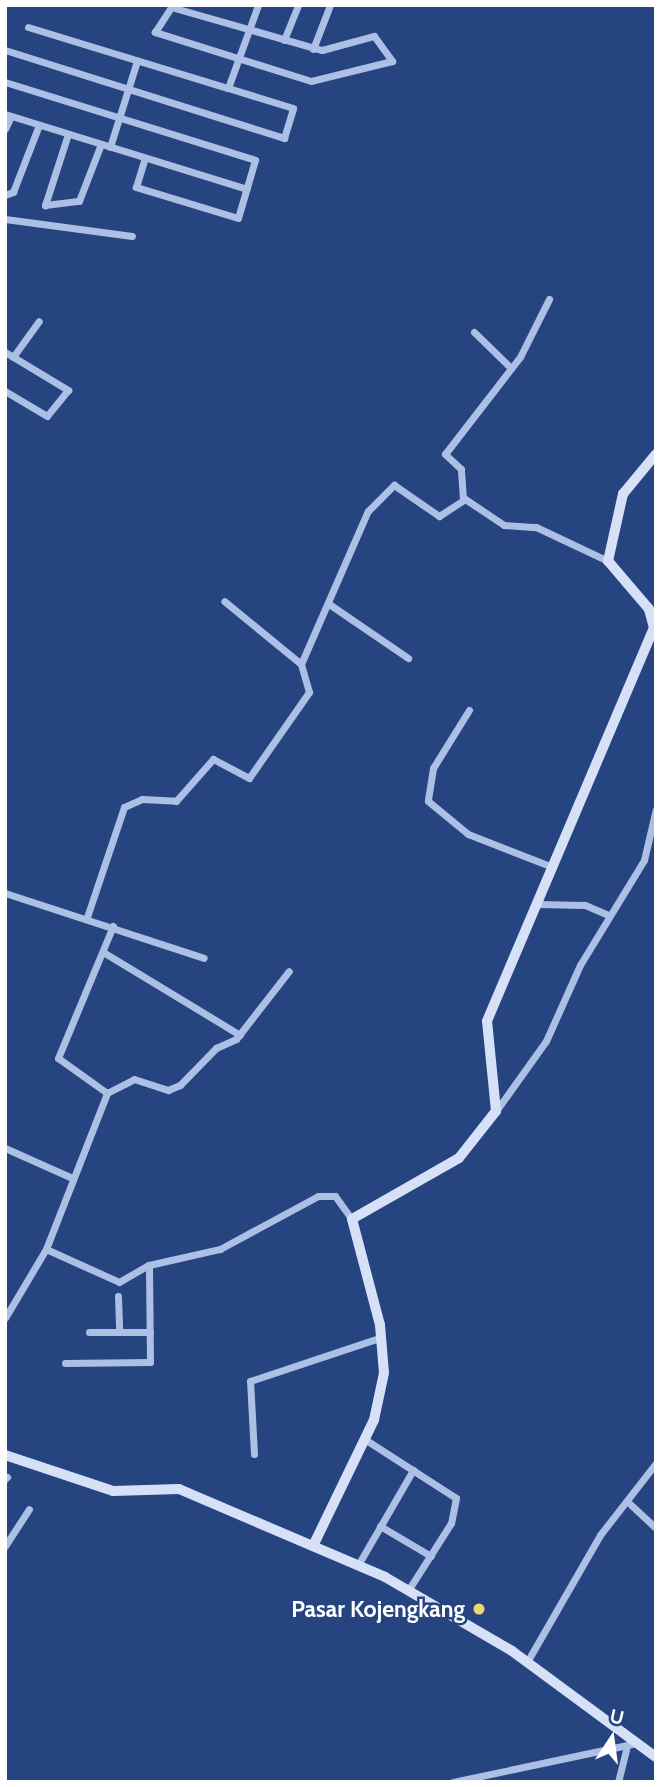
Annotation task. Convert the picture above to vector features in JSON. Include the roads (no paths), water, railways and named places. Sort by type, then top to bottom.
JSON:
[{"type":"street","points":[[228,88],[258,5]]},
{"type":"street","points":[[284,40],[298,5]]},
{"type":"street","points":[[313,49],[330,5]]},
{"type":"street","points":[[171,7],[284,40],[313,49],[374,36],[392,61],[320,82],[155,32],[171,7]]},
{"type":"street","points":[[5,50],[284,138],[293,108],[28,27]]},
{"type":"street","points":[[110,147],[137,61]]},
{"type":"street","points":[[5,82],[255,160],[238,218],[136,187],[145,158]]},
{"type":"street","points":[[5,129],[8,115],[247,190]]},
{"type":"street","points":[[5,195],[13,192],[39,125]]},
{"type":"street","points":[[68,134],[46,205],[79,201],[101,144]]},
{"type":"street","points":[[5,219],[132,236]]},
{"type":"street","points":[[463,499],[461,469],[445,454],[509,366],[522,354],[549,299]]},
{"type":"street","points":[[13,357],[39,321]]},
{"type":"street","points":[[474,332],[509,366]]},
{"type":"street","points":[[5,352],[68,390],[47,416],[5,391]]},
{"type":"street","points":[[608,561],[623,494],[656,454]]},
{"type":"street","points":[[301,664],[368,511],[385,490],[405,487],[440,517],[463,499]]},
{"type":"street","points":[[463,499],[503,525],[536,527],[608,561],[652,611],[655,621],[648,645],[550,866],[537,904],[485,1027],[496,1111]]},
{"type":"street","points":[[87,917],[124,807],[142,799],[176,802],[213,759],[249,778],[309,692],[301,664],[224,601]]},
{"type":"street","points":[[329,604],[408,658]]},
{"type":"street","points":[[469,710],[433,768],[428,801],[468,835],[550,866]]},
{"type":"street","points":[[352,1219],[459,1158],[496,1111],[546,1041],[609,915],[644,860],[656,809]]},
{"type":"street","points":[[5,893],[87,917],[204,958]]},
{"type":"street","points":[[537,904],[585,905],[609,915]]},
{"type":"street","points":[[107,1093],[58,1058],[113,926]]},
{"type":"street","points":[[103,952],[240,1035]]},
{"type":"street","points":[[5,1318],[46,1249],[107,1093],[137,1079],[174,1089],[216,1048],[240,1035],[289,971]]},
{"type":"street","points":[[5,1148],[72,1178]]},
{"type":"street","points":[[46,1249],[116,1282],[149,1265],[220,1249],[318,1196],[337,1197],[352,1219],[382,1337],[384,1373],[366,1440],[313,1546]]},
{"type":"street","points":[[65,1363],[150,1362],[149,1265]]},
{"type":"street","points":[[118,1296],[119,1332]]},
{"type":"street","points":[[89,1332],[150,1332]]},
{"type":"street","points":[[254,1454],[250,1381],[382,1337]]},
{"type":"street","points":[[366,1440],[456,1498],[451,1523],[410,1589]]},
{"type":"street","points":[[5,1455],[113,1491],[178,1489],[410,1589],[527,1662],[629,1746],[656,1757]]},
{"type":"street","points":[[527,1662],[600,1535],[630,1504],[656,1463]]},
{"type":"street","points":[[358,1565],[413,1470]]},
{"type":"street","points":[[630,1504],[656,1528]]},
{"type":"street","points":[[5,1546],[29,1509]]},
{"type":"street","points":[[380,1526],[431,1556]]},
{"type":"street","points":[[453,1782],[629,1746]]},
{"type":"street","points":[[618,1782],[629,1746]]},
{"type":"place","name":"Pasar Kojengkang","points":[[479,1609]]}]
